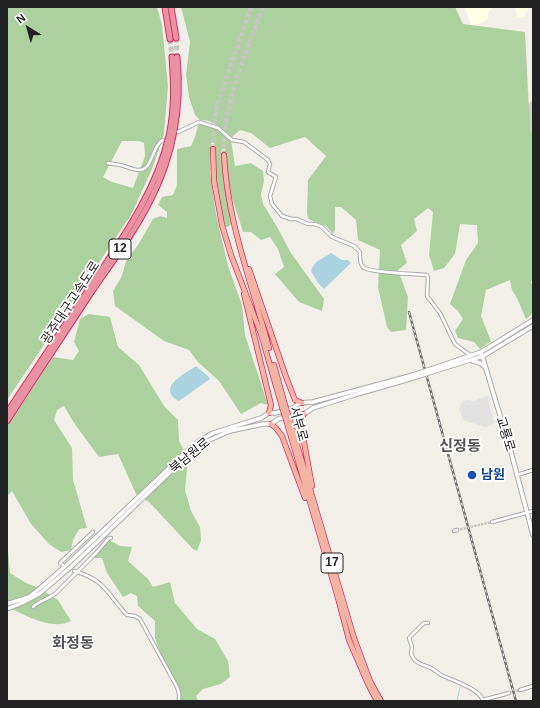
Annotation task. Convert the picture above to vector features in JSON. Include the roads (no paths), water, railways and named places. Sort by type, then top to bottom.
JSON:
[{"type":"highway","points":[[165,7],[173,38],[171,7]]},
{"type":"highway","name":"광주대구고속도로","points":[[7,413],[124,235],[149,192],[165,150],[172,122],[175,57],[180,90],[175,129],[168,155],[154,193],[139,220],[7,421]]},
{"type":"highway","name":"서부로","points":[[213,149],[214,181],[217,205],[225,236],[261,334],[284,406]]},
{"type":"highway","name":"서부로","points":[[224,155],[226,185],[231,212],[288,422],[354,638],[370,681],[381,701]]},
{"type":"highway","points":[[231,212],[286,377],[295,400],[303,404]]},
{"type":"highway","points":[[231,255],[246,302],[264,370],[271,404],[267,414]]},
{"type":"highway","points":[[305,413],[300,420],[311,485],[322,536]]},
{"type":"highway","points":[[270,424],[276,428],[282,436],[322,536]]},
{"type":"highway","name":"서부로","points":[[322,536],[349,640],[377,701]]},
{"type":"street","points":[[178,132],[199,122],[204,123],[218,128],[232,140],[244,142],[261,154],[270,164],[268,172],[276,178],[270,196],[272,204],[282,216],[297,219],[308,224],[315,224],[322,227],[332,237],[354,246],[360,252],[360,262],[367,270],[427,275],[427,296],[440,312],[455,344],[470,358],[486,368]]},
{"type":"street","points":[[108,163],[120,164],[139,170],[145,168],[150,162],[156,147],[160,141],[163,140]]},
{"type":"street","points":[[482,354],[533,320]]},
{"type":"street","points":[[413,377],[482,354],[533,326]]},
{"type":"street","name":"교룡로","points":[[482,354],[533,535]]},
{"type":"street","name":"북남원로","points":[[7,604],[28,597],[45,584],[187,451],[199,441],[213,433],[261,418],[267,414],[276,413],[303,404],[413,377]]},
{"type":"street","name":"북남원로","points":[[7,609],[39,594],[72,566],[189,454],[214,437],[230,431],[263,424],[270,424],[278,419],[305,413],[313,408],[413,377]]},
{"type":"street","points":[[303,404],[307,408],[305,413]]},
{"type":"street","points":[[267,414],[265,420],[270,424]]},
{"type":"street","points":[[517,475],[533,470]]},
{"type":"street","points":[[492,522],[533,511]]},
{"type":"street","points":[[63,565],[60,563],[80,543],[94,532]]},
{"type":"street","points":[[33,607],[35,604],[51,597],[96,553],[109,538],[111,538]]},
{"type":"street","points":[[80,543],[85,548]]},
{"type":"street","points":[[93,546],[98,550]]},
{"type":"street","points":[[76,571],[99,582],[127,615],[135,616],[140,619],[177,687],[179,701]]},
{"type":"street","points":[[428,623],[424,624],[409,638],[412,647],[411,654],[416,662],[469,688],[480,695],[483,700],[509,692]]},
{"type":"street","points":[[520,690],[533,686]]},
{"type":"water","points":[[331,253],[342,260],[348,260],[351,263],[324,289],[318,283],[311,271],[314,264]]},
{"type":"water","points":[[196,366],[210,379],[179,401],[172,396],[170,391],[171,386],[180,377]]},
{"type":"waterway","points":[[457,701],[460,687]]},
{"type":"tunnel","points":[[213,149],[214,123],[218,103],[251,7]]},
{"type":"tunnel","points":[[224,155],[227,116],[231,98],[242,61],[263,7]]},
{"type":"tunnel","points":[[176,38],[177,57]]},
{"type":"tunnel","points":[[170,39],[172,57]]},
{"type":"tunnel","points":[[457,530],[492,522]]},
{"type":"tunnel","points":[[509,693],[520,690]]},
{"type":"railway","points":[[409,312],[516,701]]},
{"type":"place","name":"남원","points":[[472,475]]},
{"type":"district","name":"신정동","points":[[460,447]]},
{"type":"district","name":"화정동","points":[[73,644]]}]
